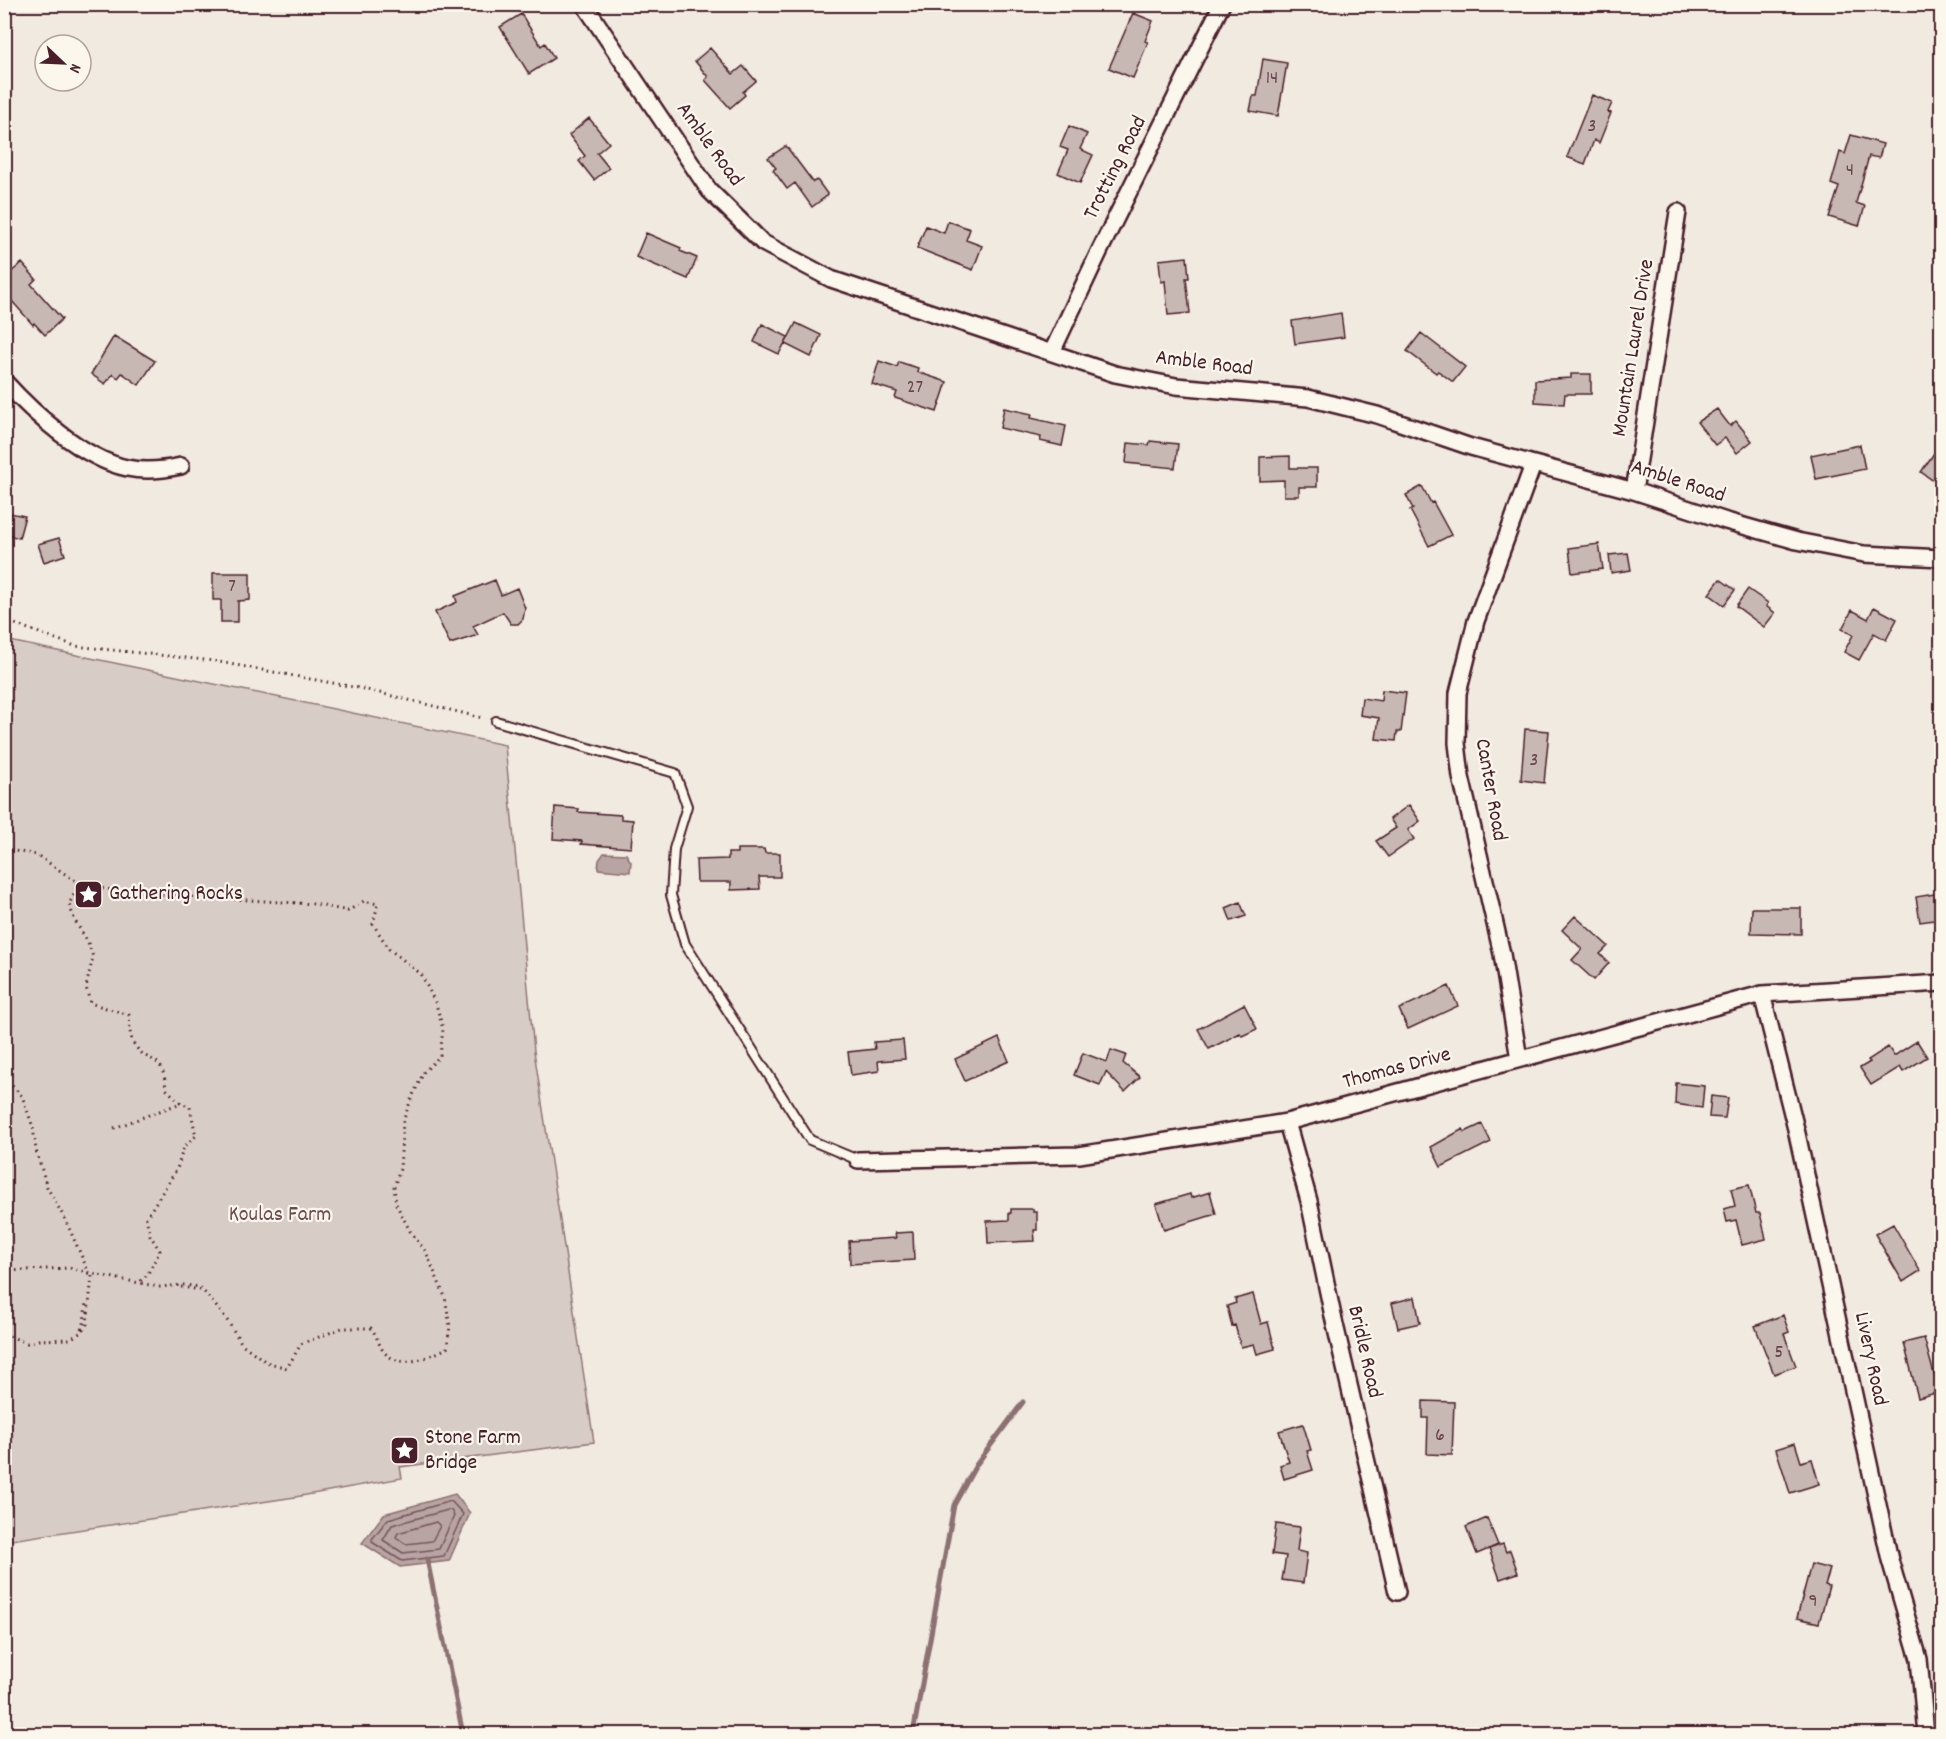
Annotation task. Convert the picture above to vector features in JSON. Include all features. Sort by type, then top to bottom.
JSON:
[{"type":"street","name":"Amble Road","points":[[584,4],[709,190],[763,243],[831,279],[1115,374],[1176,386],[1308,398],[1377,415],[1471,447],[1634,491],[1797,541],[1864,554],[1941,558]]},
{"type":"street","name":"Trotting Road","points":[[1052,352],[1222,4]]},
{"type":"street","name":"Mountain Laurel Drive","points":[[1634,491],[1678,212]]},
{"type":"street","points":[[4,381],[67,439],[100,458],[123,468],[146,471],[181,466]]},
{"type":"street","name":"Canter Road","points":[[1519,1059],[1502,954],[1461,777],[1456,743],[1458,693],[1476,621],[1533,465]]},
{"type":"street","name":"Thomas Drive","points":[[858,1160],[1079,1155],[1287,1122],[1762,994],[1941,983]]},
{"type":"street","name":"Livery Road","points":[[1762,994],[1796,1129],[1890,1560],[1919,1659],[1926,1734]]},
{"type":"street","name":"Bridle Road","points":[[1287,1122],[1309,1201],[1333,1316],[1397,1592]]},
{"type":"lane","points":[[496,721],[675,774],[687,806],[674,849],[672,895],[685,944],[810,1140],[858,1160]]},
{"type":"path","points":[[4,620],[75,646],[214,661],[359,688],[496,721]]},
{"type":"path","points":[[4,850],[34,855],[79,885],[134,893],[314,904],[348,911],[364,901],[378,904],[373,924],[389,949],[421,974],[436,1004],[443,1029],[440,1056],[424,1072],[403,1121],[400,1169],[394,1187],[396,1204],[410,1231],[426,1252],[445,1297],[450,1326],[447,1348],[427,1358],[401,1362],[385,1352],[371,1328],[342,1328],[300,1344],[287,1368],[266,1362],[242,1344],[225,1317],[200,1287],[184,1285],[160,1287],[89,1274],[70,1268],[4,1271]]},
{"type":"path","points":[[4,850],[37,855],[80,884],[109,890],[318,903],[347,910],[363,901],[379,904],[373,924],[390,949],[422,974],[437,1004],[444,1029],[440,1057],[426,1072],[403,1121],[401,1168],[395,1188],[399,1206],[426,1251],[443,1290],[452,1326],[447,1348],[428,1358],[401,1363],[384,1353],[371,1329],[342,1329],[302,1345],[287,1368],[265,1362],[242,1346],[224,1317],[200,1289],[183,1287],[162,1289],[91,1275],[87,1324],[80,1334],[70,1339],[38,1340],[27,1343],[4,1333]]},
{"type":"path","points":[[79,885],[69,904],[93,957],[86,987],[90,1004],[129,1015],[132,1042],[139,1051],[158,1062],[165,1074],[166,1089],[190,1107],[196,1136],[184,1146],[177,1169],[146,1218],[150,1235],[160,1251],[147,1275],[138,1283]]},
{"type":"path","points":[[4,1077],[22,1096],[33,1127],[36,1150],[47,1187],[65,1219],[89,1274],[84,1324],[71,1337],[27,1342],[4,1333]]},
{"type":"path","points":[[114,1128],[182,1103]]},
{"type":"green space","name":"Koulas Farm","points":[[5,640],[505,745],[534,1051],[594,1442],[400,1467],[402,1478],[295,1497],[5,1541]]},
{"type":"water","points":[[604,853],[626,854],[631,862],[630,872],[598,869],[599,860]]},
{"type":"water","points":[[455,1494],[470,1513],[449,1561],[400,1567],[362,1543],[384,1514]]},
{"type":"building","points":[[1133,13],[1153,21],[1145,41],[1148,42],[1133,78],[1109,68]]},
{"type":"building","points":[[521,14],[541,46],[545,43],[554,58],[529,74],[500,27]]},
{"type":"building","points":[[710,48],[733,74],[743,66],[756,81],[730,108],[705,80],[708,77],[695,61]]},
{"type":"building","points":[[1263,59],[1287,63],[1278,116],[1250,111],[1253,96],[1257,96]]},
{"type":"building","points":[[1592,95],[1612,103],[1608,112],[1611,113],[1599,143],[1594,140],[1585,164],[1567,157]]},
{"type":"building","points":[[589,118],[609,143],[597,153],[609,168],[594,180],[579,161],[585,156],[569,135]]},
{"type":"building","points":[[1069,126],[1087,134],[1080,149],[1093,155],[1080,183],[1058,173],[1068,150],[1060,147]]},
{"type":"building","points":[[1851,135],[1883,144],[1879,158],[1869,156],[1856,203],[1865,206],[1859,226],[1829,217],[1839,187],[1831,184],[1840,152],[1845,154]]},
{"type":"building","points":[[786,146],[813,182],[817,180],[828,195],[812,207],[795,183],[787,189],[773,170],[776,168],[768,158]]},
{"type":"building","points":[[948,221],[970,229],[966,240],[982,246],[973,270],[917,248],[926,226],[944,233]]},
{"type":"building","points":[[646,233],[681,248],[680,251],[697,258],[688,279],[636,257]]},
{"type":"building","points":[[1187,257],[1189,278],[1186,278],[1190,313],[1168,315],[1165,281],[1161,282],[1159,260]]},
{"type":"building","points":[[22,263],[36,279],[31,284],[62,319],[45,335],[4,292],[4,278]]},
{"type":"building","points":[[1341,313],[1344,337],[1295,344],[1292,321]]},
{"type":"building","points":[[796,323],[821,335],[811,357],[785,344]]},
{"type":"building","points":[[762,324],[788,337],[779,354],[754,342]]},
{"type":"building","points":[[1421,333],[1465,367],[1453,382],[1438,371],[1436,373],[1407,351]]},
{"type":"building","points":[[114,336],[155,361],[139,385],[122,373],[118,378],[113,374],[105,384],[91,374]]},
{"type":"building","points":[[879,361],[897,367],[899,362],[918,368],[917,372],[947,382],[937,412],[895,398],[897,392],[872,384]]},
{"type":"building","points":[[1571,374],[1591,374],[1591,394],[1565,394],[1564,404],[1535,402],[1535,380],[1571,378]]},
{"type":"building","points":[[1004,408],[1032,414],[1031,418],[1066,426],[1062,446],[1040,441],[1041,437],[1000,428]]},
{"type":"building","points":[[1717,409],[1730,426],[1736,421],[1752,441],[1737,453],[1725,438],[1715,445],[1697,422]]},
{"type":"building","points":[[1150,441],[1178,444],[1175,468],[1126,463],[1128,443],[1149,445]]},
{"type":"building","points":[[1941,443],[1941,486],[1921,472]]},
{"type":"building","points":[[1860,445],[1865,469],[1816,479],[1811,455]]},
{"type":"building","points":[[1290,456],[1290,468],[1317,468],[1317,487],[1299,487],[1299,496],[1284,496],[1284,480],[1260,481],[1260,457]]},
{"type":"building","points":[[1422,486],[1451,535],[1429,546],[1410,510],[1413,509],[1406,495]]},
{"type":"building","points":[[4,512],[25,516],[19,538],[4,534]]},
{"type":"building","points":[[59,538],[65,555],[44,562],[38,544]]},
{"type":"building","points":[[1599,544],[1603,569],[1572,573],[1569,548]]},
{"type":"building","points":[[1628,553],[1631,570],[1611,573],[1609,555]]},
{"type":"building","points":[[213,573],[250,573],[250,600],[238,601],[238,622],[221,622],[221,600],[213,600]]},
{"type":"building","points":[[1720,579],[1735,590],[1724,605],[1709,594]]},
{"type":"building","points":[[495,580],[501,595],[517,588],[525,608],[523,619],[518,624],[511,624],[503,612],[473,626],[478,635],[450,644],[435,612],[457,602],[455,596]]},
{"type":"building","points":[[1748,589],[1768,603],[1766,606],[1775,613],[1764,627],[1736,606]]},
{"type":"building","points":[[1874,607],[1897,619],[1886,640],[1874,633],[1859,660],[1844,652],[1853,635],[1842,629],[1852,610],[1868,619]]},
{"type":"building","points":[[1382,690],[1406,693],[1401,732],[1397,732],[1396,741],[1376,739],[1379,718],[1360,715],[1362,698],[1381,701]]},
{"type":"building","points":[[1525,729],[1549,731],[1544,783],[1521,780]]},
{"type":"building","points":[[1409,805],[1420,821],[1408,830],[1414,839],[1388,857],[1376,841],[1396,828],[1390,819]]},
{"type":"building","points":[[555,807],[579,809],[578,812],[621,815],[621,819],[633,820],[631,848],[553,839]]},
{"type":"building","points":[[737,849],[764,849],[765,853],[780,853],[780,877],[759,877],[760,889],[731,890],[731,882],[697,882],[696,860],[728,859],[728,853],[737,853]]},
{"type":"building","points":[[1941,893],[1941,919],[1920,922],[1916,897]]},
{"type":"building","points":[[1240,902],[1246,916],[1231,921],[1226,908]]},
{"type":"building","points":[[1752,908],[1801,908],[1801,934],[1751,933]]},
{"type":"building","points":[[1575,916],[1608,946],[1600,954],[1609,963],[1594,980],[1572,960],[1582,949],[1562,930]]},
{"type":"building","points":[[1449,986],[1458,1006],[1408,1029],[1399,1009]]},
{"type":"building","points":[[1244,1004],[1257,1029],[1242,1036],[1240,1033],[1209,1049],[1198,1029]]},
{"type":"building","points":[[999,1038],[1009,1061],[965,1081],[955,1059]]},
{"type":"building","points":[[903,1040],[905,1059],[878,1061],[879,1071],[851,1075],[848,1052],[875,1049],[874,1042]]},
{"type":"building","points":[[1917,1041],[1927,1057],[1903,1072],[1900,1067],[1871,1085],[1860,1068],[1870,1062],[1868,1060],[1888,1047],[1894,1056]]},
{"type":"building","points":[[1111,1050],[1126,1055],[1123,1063],[1140,1077],[1125,1092],[1106,1072],[1100,1085],[1074,1075],[1083,1053],[1107,1062]]},
{"type":"building","points":[[1676,1083],[1704,1086],[1702,1108],[1675,1104]]},
{"type":"building","points":[[1711,1096],[1728,1098],[1725,1118],[1709,1117]]},
{"type":"building","points":[[1482,1124],[1491,1142],[1441,1167],[1431,1147],[1463,1129],[1465,1132]]},
{"type":"building","points":[[1749,1185],[1756,1213],[1760,1213],[1766,1239],[1742,1245],[1736,1220],[1727,1222],[1724,1209],[1735,1206],[1731,1189]]},
{"type":"building","points":[[1210,1192],[1216,1214],[1164,1230],[1156,1204],[1190,1194],[1191,1198]]},
{"type":"building","points":[[1011,1209],[1033,1209],[1033,1212],[1037,1212],[1035,1241],[988,1243],[987,1221],[1009,1220]]},
{"type":"building","points":[[1893,1224],[1920,1271],[1903,1282],[1875,1234]]},
{"type":"building","points":[[913,1232],[914,1260],[850,1264],[849,1241],[896,1238],[895,1233]]},
{"type":"building","points":[[1253,1294],[1261,1324],[1268,1322],[1275,1349],[1257,1354],[1254,1344],[1241,1347],[1227,1306],[1236,1303],[1235,1299]]},
{"type":"building","points":[[1415,1297],[1420,1323],[1398,1328],[1392,1303]]},
{"type":"building","points":[[1783,1315],[1789,1332],[1784,1334],[1796,1366],[1774,1374],[1755,1326]]},
{"type":"building","points":[[1924,1338],[1939,1392],[1918,1398],[1904,1343]]},
{"type":"building","points":[[1423,1401],[1454,1402],[1452,1455],[1427,1454],[1428,1418],[1423,1418]]},
{"type":"building","points":[[1303,1424],[1311,1450],[1307,1451],[1313,1470],[1284,1479],[1280,1465],[1289,1462],[1279,1431]]},
{"type":"building","points":[[1795,1443],[1801,1462],[1812,1459],[1819,1484],[1790,1493],[1776,1449]]},
{"type":"building","points":[[1487,1518],[1498,1545],[1477,1554],[1466,1527]]},
{"type":"building","points":[[1276,1524],[1300,1527],[1297,1551],[1307,1553],[1303,1583],[1282,1580],[1286,1556],[1272,1554]]},
{"type":"building","points":[[1503,1544],[1506,1552],[1510,1550],[1518,1573],[1500,1579],[1489,1549]]},
{"type":"building","points":[[1811,1564],[1830,1569],[1825,1585],[1829,1586],[1819,1623],[1797,1618]]},
{"type":"waterway","points":[[913,1734],[954,1505],[976,1465],[1023,1402]]},
{"type":"waterway","points":[[427,1559],[463,1734]]},
{"type":"place","name":"Gathering Rocks","points":[[88,894]]},
{"type":"place","name":"Stone Farm Bridge","points":[[404,1451]]}]
